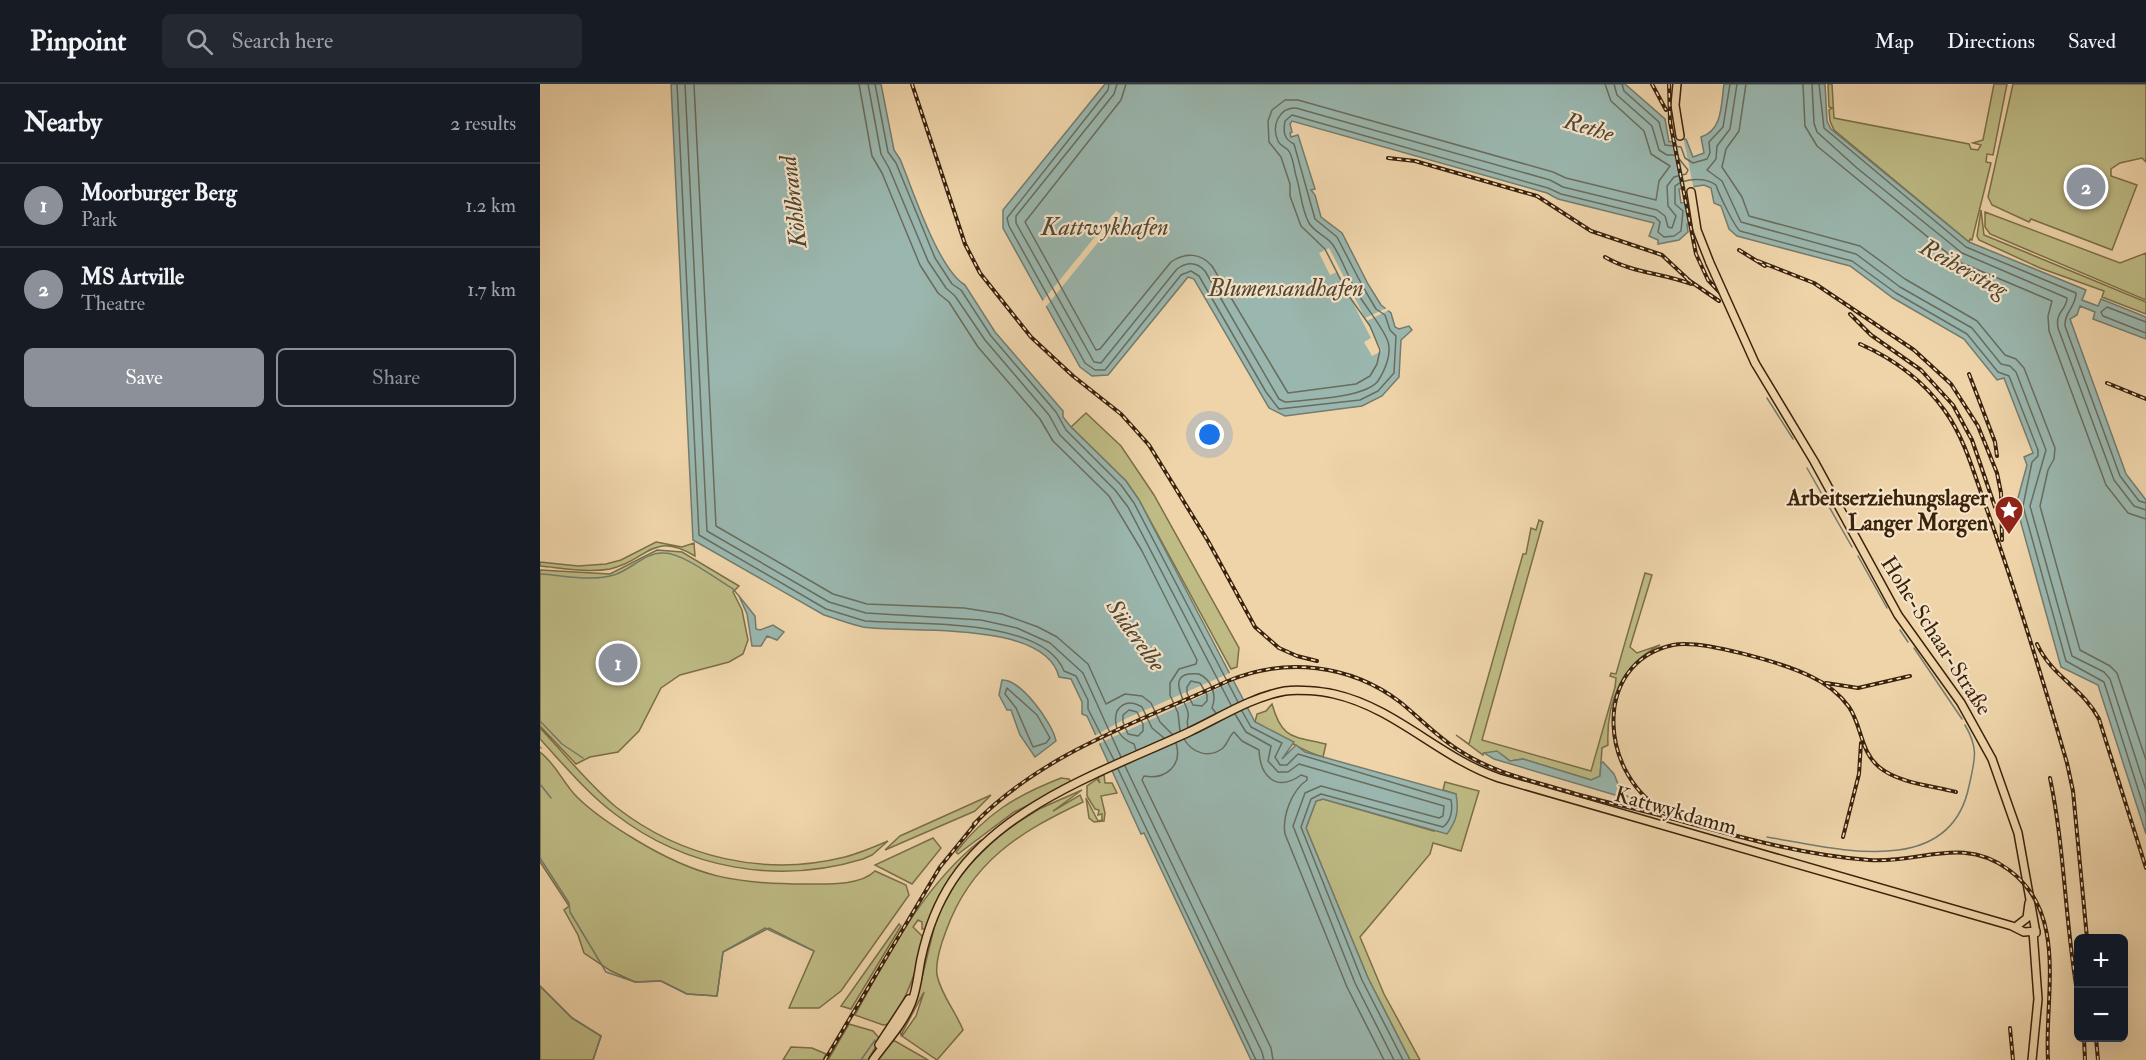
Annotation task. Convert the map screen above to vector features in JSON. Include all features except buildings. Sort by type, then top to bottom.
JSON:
[{"type":"main road","points":[[1677,84],[1675,105],[1680,136]]},
{"type":"main road","name":"Hohe-Schaar-Straße","points":[[1691,192],[1698,234],[1755,363],[1814,461],[1898,615],[1960,703],[1983,742],[2013,816],[2025,862],[2036,947],[2038,1006],[2032,1060]]},
{"type":"main road","name":"Kattwykdamm","points":[[871,1060],[909,1009],[935,914],[948,889],[970,858],[1013,820],[1109,768],[1247,704],[1277,695],[1312,693],[1344,698],[1381,711],[1457,760],[1499,778],[2034,930]]},
{"type":"main road","points":[[2015,925],[2027,918],[2030,898]]},
{"type":"main road","name":"Kattwykdamm","points":[[2015,925],[2024,932]]},
{"type":"main road","points":[[2034,930],[2024,932],[2036,947]]},
{"type":"shaded area","points":[[1828,84],[1832,84],[1834,118],[1969,144],[1971,149],[1978,150],[1981,145],[1973,143],[1983,140],[1994,84],[2007,84],[1993,155],[1987,154],[1986,162],[1991,163],[1972,240],[1970,239],[1969,242],[1834,130],[1830,121],[1829,110],[1832,108],[1829,107]]},
{"type":"shaded area","points":[[2013,84],[2146,84],[2146,162],[2142,158],[2120,163],[2111,169],[2111,176],[2137,185],[2112,250],[2031,219],[2029,222],[1992,205],[1988,197]]},
{"type":"shaded area","points":[[1981,210],[1984,235],[2146,302],[2146,314],[2102,297],[2104,291],[2040,268],[1979,240],[1977,236]]},
{"type":"shaded area","points":[[1985,212],[2120,263],[2146,253],[2146,300],[1990,234],[1985,227]]},
{"type":"shaded area","points":[[1086,413],[1121,446],[1154,495],[1239,648],[1237,667],[1231,669],[1139,500],[1126,481],[1071,427]]},
{"type":"shaded area","points":[[1539,520],[1543,522],[1482,740],[1591,771],[1615,687],[1616,678],[1610,676],[1611,673],[1616,674],[1645,573],[1652,575],[1630,647],[1637,653],[1660,645],[1635,663],[1619,687],[1610,714],[1608,745],[1602,748],[1600,777],[1591,780],[1523,759],[1510,761],[1501,754],[1484,753],[1483,755],[1456,735],[1469,744],[1523,554],[1526,554],[1531,528],[1536,530]]},
{"type":"shaded area","points":[[656,542],[682,547],[694,543],[695,556],[668,546],[650,550],[623,565],[610,569],[584,570],[540,566],[540,562],[578,566],[606,564],[621,560]]},
{"type":"shaded area","points":[[657,550],[682,552],[739,586],[733,592],[742,610],[748,640],[743,654],[729,662],[680,675],[661,688],[639,731],[618,752],[590,757],[576,764],[540,726],[540,570],[610,574]]},
{"type":"shaded area","points":[[1272,704],[1280,724],[1290,734],[1326,744],[1323,757],[1297,746],[1255,722],[1257,714],[1266,711]]},
{"type":"shaded area","points":[[540,728],[586,779],[616,807],[641,825],[696,851],[725,859],[785,865],[815,863],[845,857],[888,841],[872,855],[863,859],[831,867],[798,871],[766,871],[734,867],[702,859],[672,848],[643,833],[605,806],[540,739]]},
{"type":"shaded area","points":[[540,752],[551,762],[577,797],[598,815],[658,853],[698,870],[737,880],[780,884],[852,882],[869,876],[875,871],[906,885],[909,895],[841,991],[819,1008],[789,1008],[814,951],[769,928],[723,952],[717,996],[687,994],[661,981],[635,982],[611,971],[584,953],[578,935],[564,910],[569,906],[540,862]]},
{"type":"shaded area","points":[[1104,774],[1105,783],[1112,783],[1117,793],[1101,796],[1105,813],[1104,821],[1094,822],[1089,818],[1086,798],[1098,821],[1102,820],[1102,814],[1098,815],[1099,810],[1095,809],[1087,796],[1087,786],[1097,779],[1100,783],[1098,778]]},
{"type":"shaded area","points":[[1061,778],[1069,779],[1072,784],[1014,812],[958,854],[956,852],[979,827],[1002,808],[1015,799]]},
{"type":"shaded area","points":[[1445,782],[1479,791],[1461,851],[1433,843],[1430,854],[1360,937],[1384,994],[1420,1060],[1410,1060],[1368,978],[1306,828],[1316,801],[1323,799],[1434,831],[1456,794],[1443,790]]},
{"type":"shaded area","points":[[1082,790],[1053,811],[1080,795],[1083,802],[1039,825],[1000,852],[984,867],[956,907],[940,947],[937,975],[942,990],[963,1030],[937,1060],[902,1036],[916,1016],[924,992],[901,1035],[900,1032],[917,998],[937,916],[962,872],[1001,833],[1039,809]]},
{"type":"shaded area","points":[[991,795],[975,811],[885,850],[900,836]]},
{"type":"shaded area","points":[[933,838],[941,848],[912,884],[875,865]]},
{"type":"shaded area","points":[[981,840],[982,842],[975,849],[926,929],[922,929],[922,922],[918,920],[913,927],[924,938],[907,993],[889,1024],[883,1025],[855,1015],[909,921],[942,878]]},
{"type":"shaded area","points":[[899,924],[901,926],[851,1009],[841,1006]]},
{"type":"shaded area","points":[[540,986],[572,1018],[601,1036],[593,1060],[540,1060]]},
{"type":"shaded area","points":[[849,1024],[873,1031],[880,1039],[868,1060],[828,1060]]},
{"type":"shaded area","points":[[895,1041],[928,1060],[878,1060],[890,1042]]},
{"type":"shaded area","points":[[791,1047],[812,1048],[826,1054],[823,1060],[783,1060]]},
{"type":"water","points":[[671,84],[881,84],[894,150],[900,159],[927,228],[945,263],[965,285],[995,332],[1063,411],[1063,417],[1071,427],[1126,481],[1139,500],[1255,722],[1294,742],[1282,759],[1296,745],[1305,752],[1456,794],[1456,815],[1447,834],[1323,799],[1316,801],[1306,828],[1368,978],[1410,1060],[1251,1060],[1144,833],[1141,834],[1087,716],[1082,714],[1082,702],[1071,679],[1059,677],[1048,658],[1029,646],[1003,638],[973,633],[863,627],[824,615],[693,540]]},
{"type":"water","points":[[1105,84],[1625,84],[1665,119],[1669,142],[1686,139],[1693,157],[1704,153],[1701,137],[1708,134],[1717,122],[1724,84],[1825,84],[1827,121],[1831,129],[1969,242],[2086,290],[2082,300],[2098,306],[2101,299],[2146,317],[2146,339],[2093,319],[2095,312],[2080,306],[2077,315],[2070,319],[2126,474],[2146,500],[2146,834],[2098,685],[2061,667],[2016,505],[2027,465],[2024,457],[2033,453],[2004,378],[1997,380],[1964,339],[1893,298],[1850,266],[1737,236],[1729,229],[1721,206],[1714,203],[1711,188],[1704,185],[1679,189],[1681,203],[1687,202],[1691,223],[1687,224],[1688,232],[1679,240],[1658,244],[1658,240],[1649,236],[1654,223],[1558,199],[1547,193],[1292,121],[1290,124],[1291,137],[1298,135],[1315,189],[1311,190],[1315,195],[1321,217],[1342,233],[1368,284],[1381,305],[1391,313],[1395,327],[1399,329],[1409,326],[1412,330],[1401,340],[1399,377],[1382,396],[1362,406],[1285,416],[1269,408],[1194,279],[1188,277],[1108,375],[1092,376],[1080,367],[1003,228],[1003,210]]},
{"type":"water","points":[[739,596],[755,616],[756,629],[760,630],[773,625],[784,632],[777,640],[767,636],[761,646],[752,646],[747,614]]},
{"type":"water","points":[[1002,680],[1010,682],[1027,694],[1054,733],[1056,741],[1035,757],[1020,735],[1011,710],[1007,710],[999,695]]},
{"type":"water","points":[[1497,751],[1510,761],[1523,759],[1591,780],[1600,776],[1603,762],[1614,774],[1622,794],[1615,795],[1494,759],[1484,753]]},
{"type":"pier","points":[[1683,136],[1694,190],[1686,191],[1676,138]]},
{"type":"pier","points":[[1116,211],[1121,214],[1044,309],[1041,303]]},
{"type":"pier","points":[[1329,248],[1365,318],[1389,307],[1391,309],[1367,321],[1382,351],[1372,356],[1364,342],[1371,338],[1337,272],[1330,275],[1319,253]]},
{"type":"pier","points":[[1232,672],[1236,680],[1098,744],[1094,736],[1127,718]]},
{"type":"waterway","points":[[1767,398],[1793,439]]},
{"type":"waterway","points":[[1807,468],[1852,547]]},
{"type":"waterway","points":[[540,574],[587,578],[605,577],[620,573],[651,555],[664,553],[690,562],[733,589],[739,596]]},
{"type":"waterway","points":[[1858,556],[1887,608]]},
{"type":"waterway","points":[[1900,630],[1908,642]]},
{"type":"waterway","points":[[1914,648],[1962,719]]},
{"type":"waterway","points":[[540,721],[562,744],[583,758]]},
{"type":"waterway","points":[[1767,837],[1855,851],[1886,851],[1914,847],[1939,836],[1958,816],[1969,786],[1974,748],[1965,725]]},
{"type":"waterway","points":[[540,784],[551,798]]},
{"type":"waterway","points":[[1622,794],[1640,802]]},
{"type":"waterway","points":[[540,858],[569,903],[570,912],[606,972],[635,982],[661,981],[687,994],[717,996],[723,952],[765,928],[814,951]]},
{"type":"waterway","points":[[540,986],[572,1018],[601,1036],[593,1060]]},
{"type":"waterway","points":[[861,1060],[875,1040]]},
{"type":"railway","points":[[912,84],[965,244],[980,273],[1031,337],[1073,376],[1121,414],[1149,445],[1208,541],[1255,627],[1279,648],[1317,661]]},
{"type":"railway","points":[[1652,84],[1666,110]]},
{"type":"railway","points":[[1669,84],[1670,122],[1696,254],[1708,280],[1730,303]]},
{"type":"railway","points":[[1388,158],[1415,161],[1537,196],[1591,231],[1662,255],[1692,283]]},
{"type":"railway","points":[[1739,250],[1765,266]]},
{"type":"railway","points":[[1605,257],[1636,270],[1691,284]]},
{"type":"railway","points":[[1758,261],[1814,283],[1914,350],[1951,384],[1978,426],[1997,473],[2001,493],[2002,540]]},
{"type":"railway","points":[[1687,279],[1719,301]]},
{"type":"railway","points":[[1850,314],[1871,335],[1921,370],[1953,405],[1972,440],[1995,507]]},
{"type":"railway","points":[[1860,344],[1885,356],[1927,390],[1952,422],[1968,457],[2018,602],[2067,763],[2073,791],[2087,934]]},
{"type":"railway","points":[[1969,374],[1995,442],[1997,456]]},
{"type":"railway","points":[[2107,383],[2146,399]]},
{"type":"railway","points":[[1668,813],[1645,797],[1628,775],[1618,750],[1614,723],[1617,697],[1627,674],[1646,656],[1673,645],[1686,644],[1742,653],[1816,679],[1836,693],[1849,707],[1868,754],[1879,767],[1896,777],[1956,792]]},
{"type":"railway","points":[[2037,644],[2051,665],[2085,699],[2099,719],[2146,868]]},
{"type":"railway","points":[[974,824],[1001,799],[1030,777],[1061,758],[1127,725],[1228,681],[1250,673],[1294,667],[1339,672],[1381,689],[1400,702],[1444,740],[1485,765],[1578,795],[1741,837],[1818,854],[1888,860],[1957,853],[1974,854],[1992,860],[2009,870],[2028,888],[2040,909],[2047,933],[2050,958],[2048,1060]]},
{"type":"railway","points":[[1826,683],[1858,688],[1910,676]]},
{"type":"railway","points":[[1843,837],[1859,774],[1861,743]]},
{"type":"railway","points":[[2050,778],[2059,832],[2077,988]]},
{"type":"railway","points":[[825,1060],[940,867],[980,818]]},
{"type":"railway","points":[[2010,1028],[2013,1060]]},
{"type":"railway","points":[[2084,1042],[2085,1060]]},
{"type":"railway","points":[[2096,1042],[2098,1060]]},
{"type":"place","name":"MS Artville","points":[[2086,187]]},
{"type":"place","name":"Arbeitserziehungslager Langer Morgen","points":[[2009,536]]},
{"type":"place","name":"Moorburger Berg","points":[[618,663]]},
{"type":"water label","name":"Rethe","points":[[1589,127]]},
{"type":"water label","name":"Köhlbrand","points":[[793,202]]},
{"type":"water label","name":"Kattwykhafen","points":[[1105,227]]},
{"type":"water label","name":"Reiherstieg","points":[[1964,268]]},
{"type":"water label","name":"Blumensandhafen","points":[[1286,288]]},
{"type":"water label","name":"Süderelbe","points":[[1136,635]]}]
